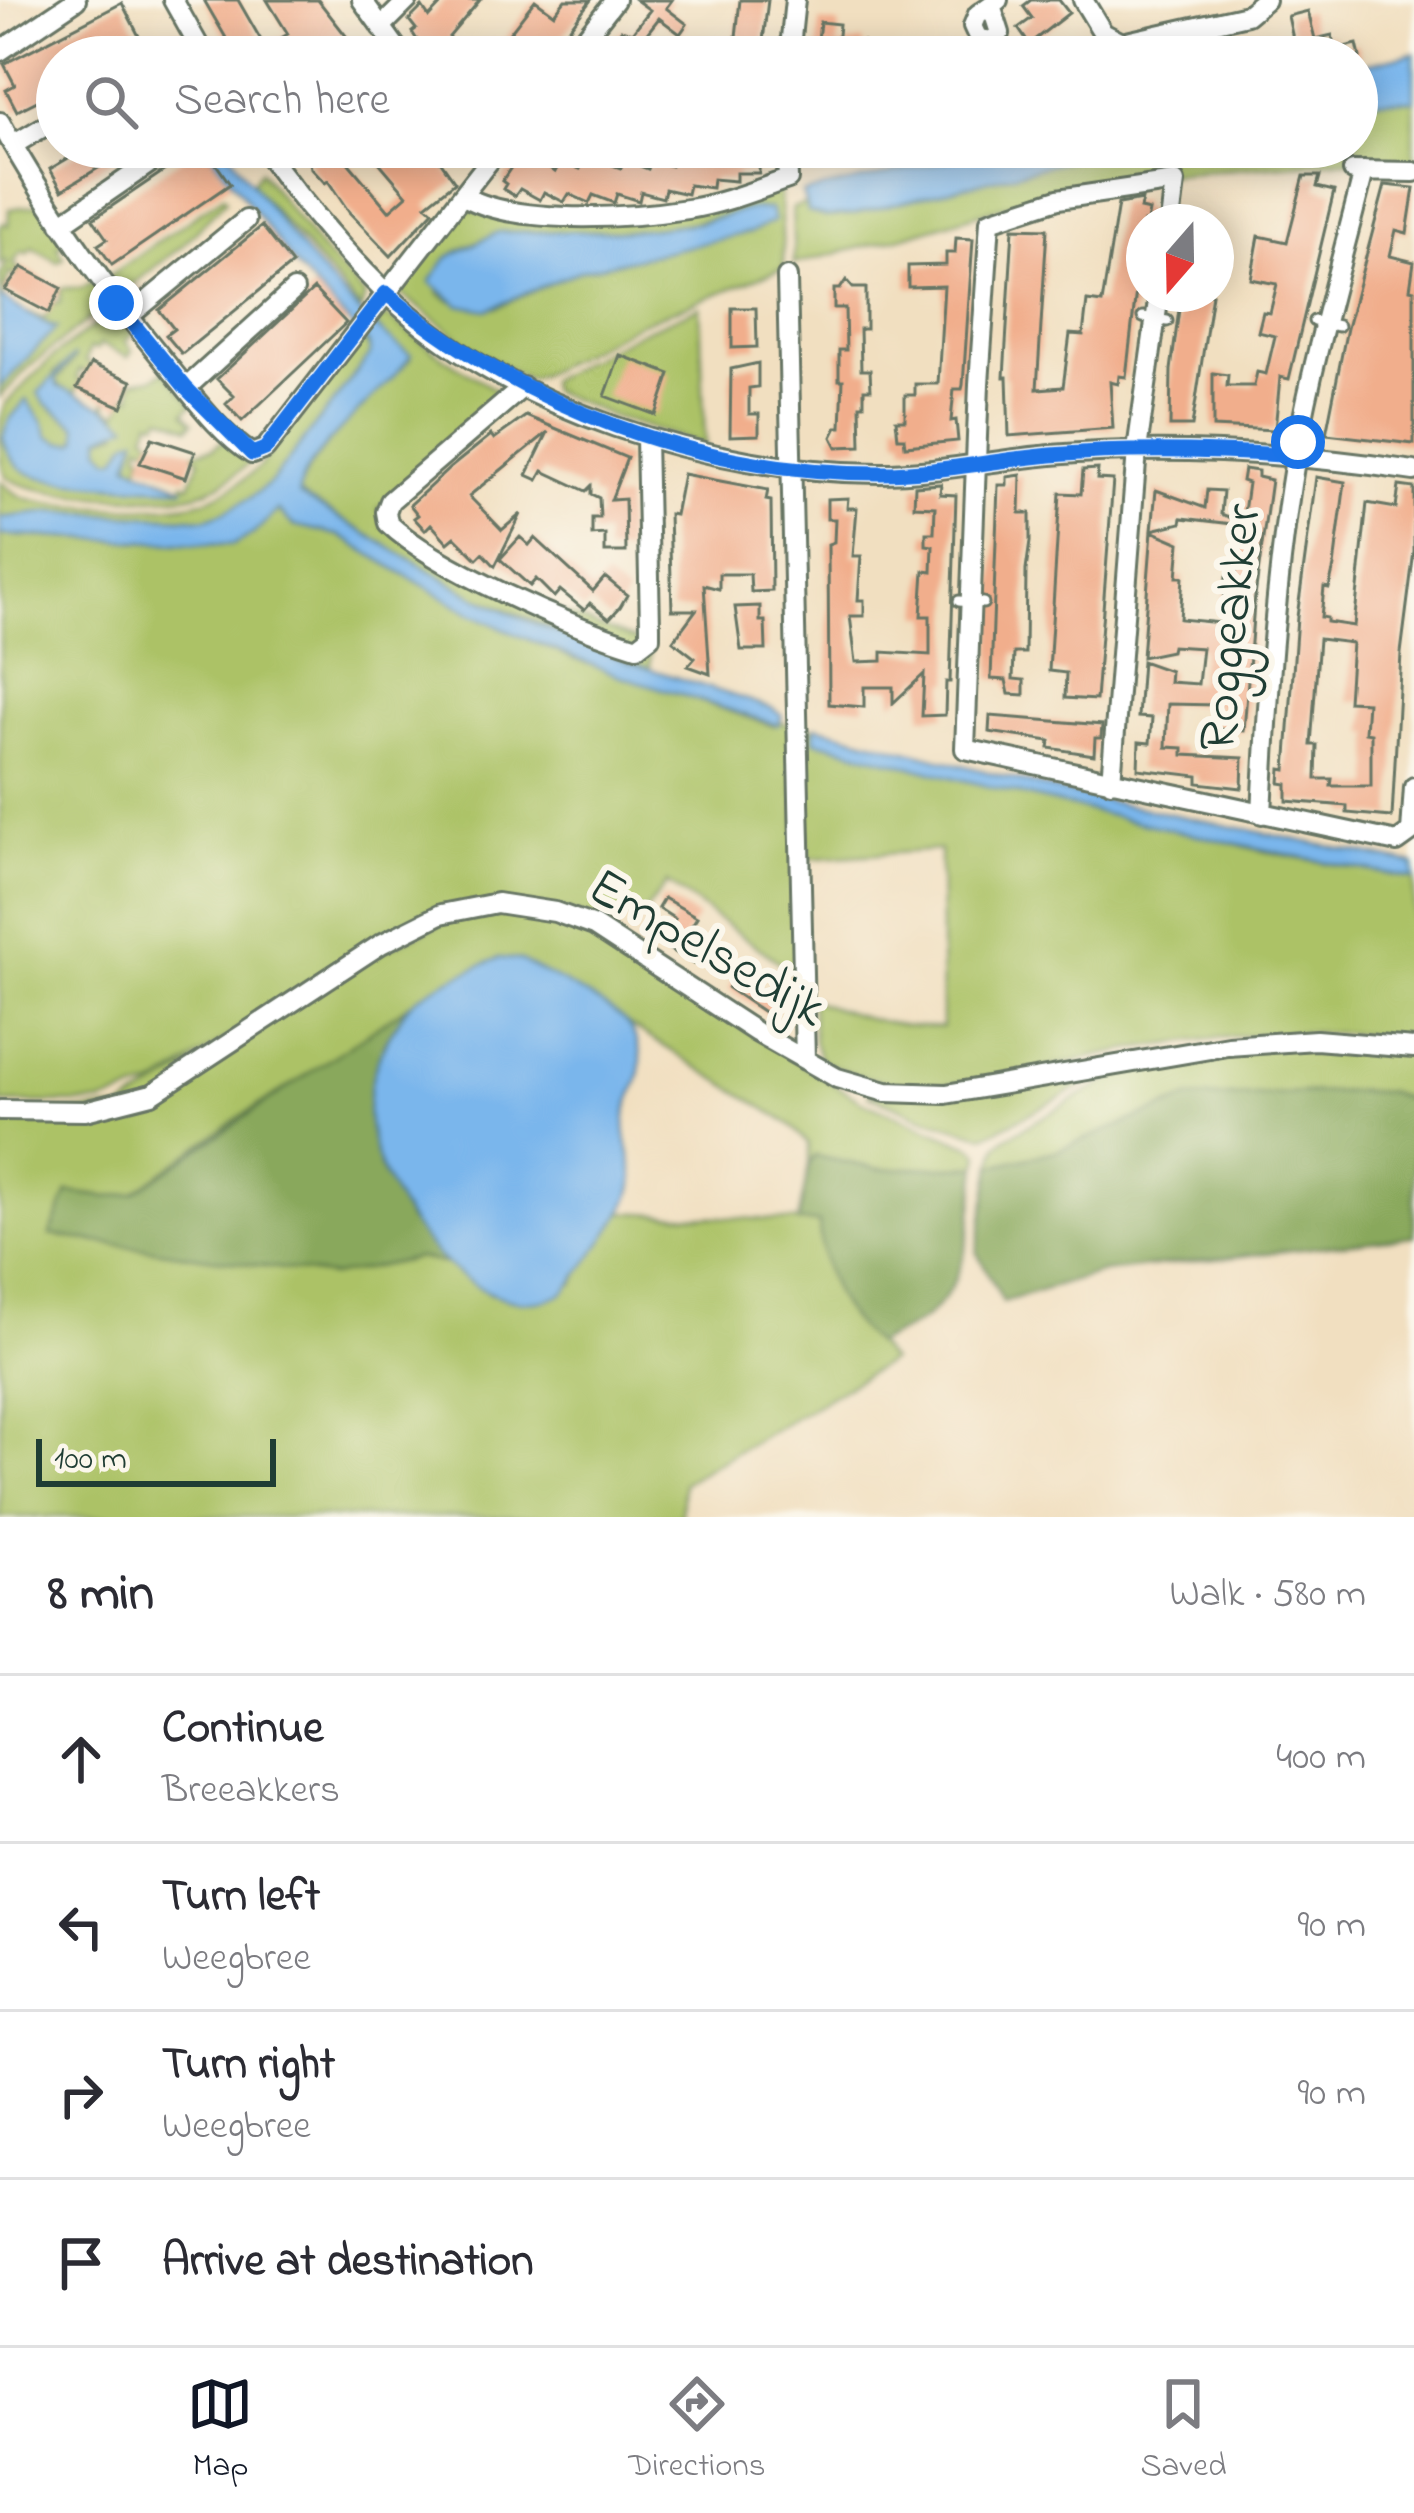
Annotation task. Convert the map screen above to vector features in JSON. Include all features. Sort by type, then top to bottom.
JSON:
[{"type":"street","points":[[0,51],[76,0]]},
{"type":"street","points":[[173,0],[193,36]]},
{"type":"street","points":[[362,0],[388,36]]},
{"type":"street","points":[[381,27],[408,0]]},
{"type":"street","points":[[587,36],[615,0]]},
{"type":"street","points":[[791,36],[795,0]]},
{"type":"street","points":[[1083,0],[1108,36]]},
{"type":"street","points":[[1153,36],[1247,15],[1265,0]]},
{"type":"street","points":[[0,122],[61,224],[128,317],[244,449],[259,454],[464,196],[479,168]]},
{"type":"street","points":[[13,145],[36,131]]},
{"type":"street","points":[[61,224],[142,168]]},
{"type":"street","points":[[280,168],[386,293],[470,356],[523,387],[646,438],[792,469],[883,473],[1137,450],[1296,456],[1414,471]]},
{"type":"street","points":[[464,196],[514,211],[573,218],[691,209],[788,179],[788,168]]},
{"type":"street","name":"Roggeakker","points":[[1262,814],[1270,602],[1296,456],[1358,171],[1414,172]]},
{"type":"street","points":[[1172,204],[1175,182],[1058,199],[990,221],[965,749],[1397,842],[1411,832],[1414,787]]},
{"type":"street","points":[[128,317],[246,220]]},
{"type":"street","points":[[787,277],[805,1060]]},
{"type":"street","points":[[186,388],[295,290]]},
{"type":"street","points":[[1112,782],[1133,588],[1137,450],[1156,312]]},
{"type":"street","points":[[523,387],[390,501],[388,523],[437,557],[518,598],[637,646],[650,637],[646,438]]},
{"type":"street","name":"Empelsedijk","points":[[0,1109],[85,1111],[152,1094],[381,944],[441,914],[497,903],[555,912],[594,926],[756,1032],[850,1084],[917,1096],[1228,1046],[1316,1040],[1414,1048]]},
{"type":"green space","points":[[1378,99],[1414,100],[1414,161],[1378,161]]},
{"type":"green space","points":[[1036,168],[1246,168],[1133,177],[1034,197],[794,264],[792,208],[805,204],[808,212],[827,217]]},
{"type":"green space","points":[[260,171],[320,249],[365,296],[361,310],[251,184]]},
{"type":"green space","points":[[775,188],[780,192],[784,268],[638,324],[527,379],[476,350],[398,292],[460,208],[559,222]],"holes":[[[770,209],[774,221],[751,232],[579,271],[496,308],[449,300],[438,293],[447,258],[485,238],[517,232],[631,231]]]},
{"type":"green space","points":[[223,196],[226,200],[182,246],[123,292],[106,278]]},
{"type":"green space","points":[[43,204],[65,241],[57,247],[64,258],[58,262],[32,247],[28,254],[22,251],[13,264],[20,269],[16,276],[9,273],[2,298],[0,276],[7,263],[0,264],[0,227],[8,225],[9,209]]},
{"type":"green space","points":[[93,281],[110,302],[29,367],[0,397],[0,387],[56,328],[28,313],[44,319],[55,302],[60,303],[61,288],[82,288]]},
{"type":"green space","points":[[700,307],[705,445],[614,417],[551,391],[553,378]]},
{"type":"green space","points":[[113,311],[133,334],[125,341],[132,351],[128,357],[100,344],[97,350],[90,348],[85,361],[91,364],[87,373],[79,370],[81,380],[74,396],[55,382],[76,357],[54,373],[51,408],[77,426],[80,434],[75,443],[61,442],[47,436],[43,422],[39,477],[182,489],[184,483],[190,485],[200,459],[195,452],[225,439],[251,461],[204,492],[155,498],[66,494],[18,483],[5,475],[0,440],[5,404],[54,356]]},
{"type":"green space","points":[[387,316],[502,394],[378,509],[453,571],[650,646],[650,669],[472,595],[299,494],[302,481],[327,444],[411,359],[374,325]]},
{"type":"green space","points":[[363,340],[370,355],[273,480],[232,508],[205,519],[50,512],[0,518],[0,481],[32,500],[93,507],[166,507],[218,495],[259,467]]},
{"type":"green space","points":[[164,371],[193,404],[185,412],[193,422],[189,427],[161,416],[158,422],[151,420],[146,434],[152,438],[149,446],[141,444],[138,470],[128,460],[137,440],[116,459],[109,458],[99,444],[101,437],[119,432],[102,409],[108,398],[106,407],[118,413],[128,395],[133,397],[132,381]]},
{"type":"green space","points":[[278,510],[293,525],[338,535],[472,614],[574,659],[773,726],[781,722],[794,726],[800,977],[667,883],[644,913],[587,919],[564,910],[438,909],[376,938],[156,1086],[101,1103],[0,1103],[0,535],[224,545],[253,534]]},
{"type":"green space","points":[[804,725],[813,732],[1262,851],[1414,879],[1414,1041],[1312,1032],[1243,1036],[1141,1048],[939,1085],[860,1076],[820,1059],[811,1000],[891,1023],[942,1027],[940,850],[808,859]]},
{"type":"green space","points":[[497,910],[526,911],[587,931],[863,1102],[973,1147],[980,1154],[978,1166],[879,1169],[815,1156],[809,1165],[809,1144],[788,1123],[552,977],[519,960],[499,958],[410,1004],[134,1193],[108,1197],[68,1192],[331,1276],[418,1258],[449,1264],[490,1294],[574,1284],[621,1212],[819,1222],[834,1278],[890,1361],[683,1483],[681,1517],[0,1517],[0,1114],[121,1109],[386,949],[446,921]]},
{"type":"green space","points":[[410,1004],[384,1043],[379,1167],[409,1221],[449,1264],[417,1258],[332,1276],[50,1235],[68,1192],[108,1197],[134,1193]]},
{"type":"green space","points":[[1281,1046],[1414,1052],[1414,1101],[1387,1092],[1360,1091],[1189,1098],[1056,1151],[992,1166],[998,1145],[1007,1137],[1140,1063]]},
{"type":"green space","points":[[1117,1069],[985,1136],[867,1094]]},
{"type":"green space","points":[[1387,1092],[1414,1101],[1414,1236],[1103,1272],[1003,1302],[977,1252],[992,1166],[1056,1151],[1189,1098]]},
{"type":"green space","points":[[815,1156],[879,1169],[978,1166],[966,1248],[952,1286],[926,1317],[875,1344],[850,1318],[834,1290],[823,1258],[819,1223],[798,1222]]},
{"type":"water","points":[[1414,53],[1414,100],[1378,101],[1378,61]]},
{"type":"water","points":[[222,168],[241,168],[335,287],[411,355],[327,443],[302,480],[299,495],[472,595],[628,662],[772,708],[782,716],[778,725],[618,675],[518,635],[472,614],[338,535],[293,525],[278,510],[233,545],[0,535],[0,518],[50,512],[205,519],[233,508],[273,480],[370,355],[369,344],[299,270]]},
{"type":"water","points":[[913,168],[1036,168],[827,217],[808,212],[802,193]]},
{"type":"water","points":[[748,209],[770,209],[774,221],[751,232],[579,271],[487,310],[459,305],[430,282],[447,258],[498,232],[627,231],[699,223]]},
{"type":"water","points":[[0,297],[57,327],[0,387]]},
{"type":"water","points":[[75,355],[56,378],[57,386],[104,407],[128,424],[101,437],[101,449],[116,459],[129,440],[137,438],[128,464],[185,488],[60,480],[31,474],[16,464],[3,437],[26,400],[48,436],[75,443],[79,438],[77,426],[38,393]]},
{"type":"water","points":[[816,726],[1063,792],[1414,864],[1414,879],[1037,799],[814,740]]},
{"type":"water","points":[[499,958],[519,960],[620,1017],[630,1028],[641,1058],[625,1122],[633,1177],[629,1199],[566,1289],[529,1301],[496,1296],[437,1254],[392,1192],[370,1130],[370,1089],[377,1063],[408,1006],[441,984]]},
{"type":"building","points":[[204,0],[238,0],[259,36],[225,36]]},
{"type":"building","points":[[267,0],[318,0],[346,36],[284,36],[288,34]]},
{"type":"building","points":[[445,0],[480,0],[450,36],[415,36],[416,29],[409,20],[422,7],[429,17]]},
{"type":"building","points":[[535,0],[554,14],[565,0],[591,0],[563,36],[507,36]]},
{"type":"building","points":[[636,0],[672,0],[666,8],[687,24],[680,34],[659,18],[645,36],[616,36],[621,30],[632,33],[650,10]]},
{"type":"building","points":[[740,0],[768,0],[764,36],[736,36]]},
{"type":"building","points":[[1031,0],[1059,0],[1069,13],[1039,36],[1024,36],[1018,28],[1032,18],[1023,6]]},
{"type":"building","points":[[122,3],[139,36],[58,36]]},
{"type":"building","points":[[1308,11],[1314,36],[1292,36],[1288,16]]},
{"type":"building","points":[[820,22],[839,24],[838,36],[818,36]]},
{"type":"building","points":[[36,47],[36,102],[17,111],[6,90],[15,85],[4,64]]},
{"type":"building","points":[[52,168],[98,168],[62,190]]},
{"type":"building","points":[[168,168],[219,168],[230,184],[112,265],[98,245],[107,239],[93,219]]},
{"type":"building","points":[[311,168],[353,168],[389,211],[407,195],[384,168],[445,168],[455,182],[426,205],[433,211],[391,256]]},
{"type":"building","points":[[511,168],[555,172],[557,168],[759,168],[759,173],[736,173],[736,181],[713,179],[712,188],[689,185],[687,194],[665,189],[663,198],[641,192],[639,201],[617,194],[614,203],[593,195],[589,203],[569,194],[564,202],[544,192],[540,200],[520,189],[515,196],[503,189],[502,181]]},
{"type":"building","points":[[1304,176],[1320,176],[1317,187],[1334,191],[1289,379],[1280,377],[1275,430],[1213,427],[1213,373],[1228,375],[1227,386],[1254,386],[1257,372],[1266,374],[1275,336],[1258,332],[1263,312],[1270,313],[1277,284],[1251,279],[1259,236],[1287,242]]},
{"type":"building","points":[[1385,185],[1414,188],[1407,233],[1396,230],[1390,256],[1414,262],[1410,289],[1414,290],[1414,444],[1326,434],[1347,328]]},
{"type":"building","points":[[1142,200],[1141,204],[1126,204],[1126,312],[1134,312],[1126,377],[1119,376],[1118,384],[1110,382],[1113,428],[1009,436],[1004,377],[1013,228],[1047,229],[1037,389],[1063,387],[1070,334],[1083,335],[1087,301],[1102,303],[1118,204]]},
{"type":"building","points":[[262,226],[292,264],[182,354],[166,335],[174,329],[159,310]]},
{"type":"building","points":[[956,238],[973,239],[963,385],[954,389],[951,421],[956,420],[958,441],[905,446],[904,438],[898,438],[896,420],[905,420],[905,395],[915,395],[915,384],[938,384],[944,286],[908,287],[908,266],[946,265],[946,253],[955,253]]},
{"type":"building","points":[[22,267],[61,288],[49,313],[5,290]]},
{"type":"building","points":[[846,280],[853,288],[866,288],[861,370],[870,370],[871,389],[864,389],[864,405],[860,405],[861,446],[837,447],[832,437],[841,427],[839,350],[846,350],[845,308],[834,308],[834,289]]},
{"type":"building","points":[[314,289],[346,323],[242,421],[226,404],[234,396],[217,379]]},
{"type":"building","points":[[732,308],[756,308],[757,347],[732,348]]},
{"type":"building","points":[[1179,312],[1209,312],[1192,426],[1170,426]]},
{"type":"building","points":[[620,355],[670,374],[656,415],[605,396]]},
{"type":"building","points":[[758,363],[758,387],[749,388],[749,414],[759,414],[759,435],[730,436],[731,369]]},
{"type":"building","points":[[91,364],[132,381],[122,407],[77,388]]},
{"type":"building","points":[[526,416],[627,458],[611,500],[625,499],[626,552],[605,552],[605,534],[592,535],[592,518],[600,518],[599,498],[591,494],[591,486],[586,491],[543,471],[538,480],[527,475],[548,432],[469,496],[502,530],[521,514],[495,566],[483,553],[477,559],[455,537],[448,543],[431,524],[425,530],[414,518],[418,515],[410,505],[450,468],[491,435],[494,439]]},
{"type":"building","points":[[152,438],[195,452],[186,478],[140,463]]},
{"type":"building","points":[[1098,469],[1097,479],[1113,480],[1096,700],[1065,698],[1066,673],[1049,671],[1060,493],[1081,494],[1083,470]]},
{"type":"building","points":[[1244,469],[1271,480],[1254,604],[1244,731],[1216,729],[1219,705],[1168,704],[1166,747],[1183,748],[1183,755],[1243,758],[1242,788],[1198,783],[1198,776],[1138,769],[1139,742],[1150,743],[1152,718],[1138,717],[1142,661],[1170,671],[1169,682],[1198,684],[1202,648],[1172,646],[1171,651],[1142,657],[1152,531],[1180,543],[1180,619],[1221,623],[1226,577],[1235,578],[1248,483],[1242,481]]},
{"type":"building","points":[[683,474],[768,490],[766,500],[771,501],[772,591],[751,592],[750,574],[719,574],[719,589],[704,585],[710,674],[688,666],[695,658],[673,641],[696,610],[672,610],[669,514],[675,515]]},
{"type":"building","points":[[1021,475],[1020,513],[1030,513],[1030,542],[1025,653],[1014,653],[1013,679],[1024,680],[1024,695],[1009,694],[1006,680],[991,679],[998,485],[1007,485],[1007,477]]},
{"type":"building","points":[[1316,477],[1345,482],[1334,566],[1329,588],[1324,587],[1321,617],[1354,626],[1367,503],[1396,508],[1399,486],[1414,488],[1414,551],[1401,653],[1392,817],[1347,813],[1347,806],[1287,801],[1287,784],[1280,783],[1281,769],[1286,770],[1297,617]],"holes":[[[1319,639],[1352,643],[1348,701],[1367,702],[1371,786],[1331,786],[1332,779],[1316,779],[1317,745],[1311,745]]]},
{"type":"building","points":[[941,484],[940,494],[956,495],[945,715],[922,716],[924,674],[893,703],[893,687],[864,687],[864,707],[829,704],[828,544],[834,542],[835,519],[827,519],[827,499],[848,498],[847,508],[857,508],[853,556],[861,556],[858,600],[864,600],[864,616],[850,616],[856,662],[882,661],[882,652],[930,655],[930,616],[921,616],[924,571],[932,572],[933,546],[926,545],[926,533],[934,533],[935,507],[914,506],[915,486]]},
{"type":"building","points":[[1156,490],[1205,508],[1207,490],[1223,491],[1221,514],[1234,519],[1233,524],[1182,518],[1181,523],[1152,530]]},
{"type":"building","points":[[520,537],[529,545],[535,538],[593,591],[605,577],[627,595],[620,607],[609,619],[590,603],[584,610],[560,590],[554,597],[536,579],[530,586],[500,559]]},
{"type":"building","points":[[760,606],[766,650],[741,650],[735,607]]},
{"type":"building","points":[[990,716],[1102,725],[1101,738],[1095,738],[1094,755],[1049,748],[1050,741],[989,732]]},
{"type":"building","points":[[664,898],[697,917],[682,941],[700,953],[693,964],[659,943],[675,919],[658,908]]},
{"type":"building","points":[[736,975],[776,1001],[768,1015],[728,988]]},
{"type":"route","points":[[116,303],[186,388],[252,454],[265,449],[386,293],[470,356],[584,414],[646,438],[792,469],[883,473],[1137,450],[1296,456],[1298,442]]}]
